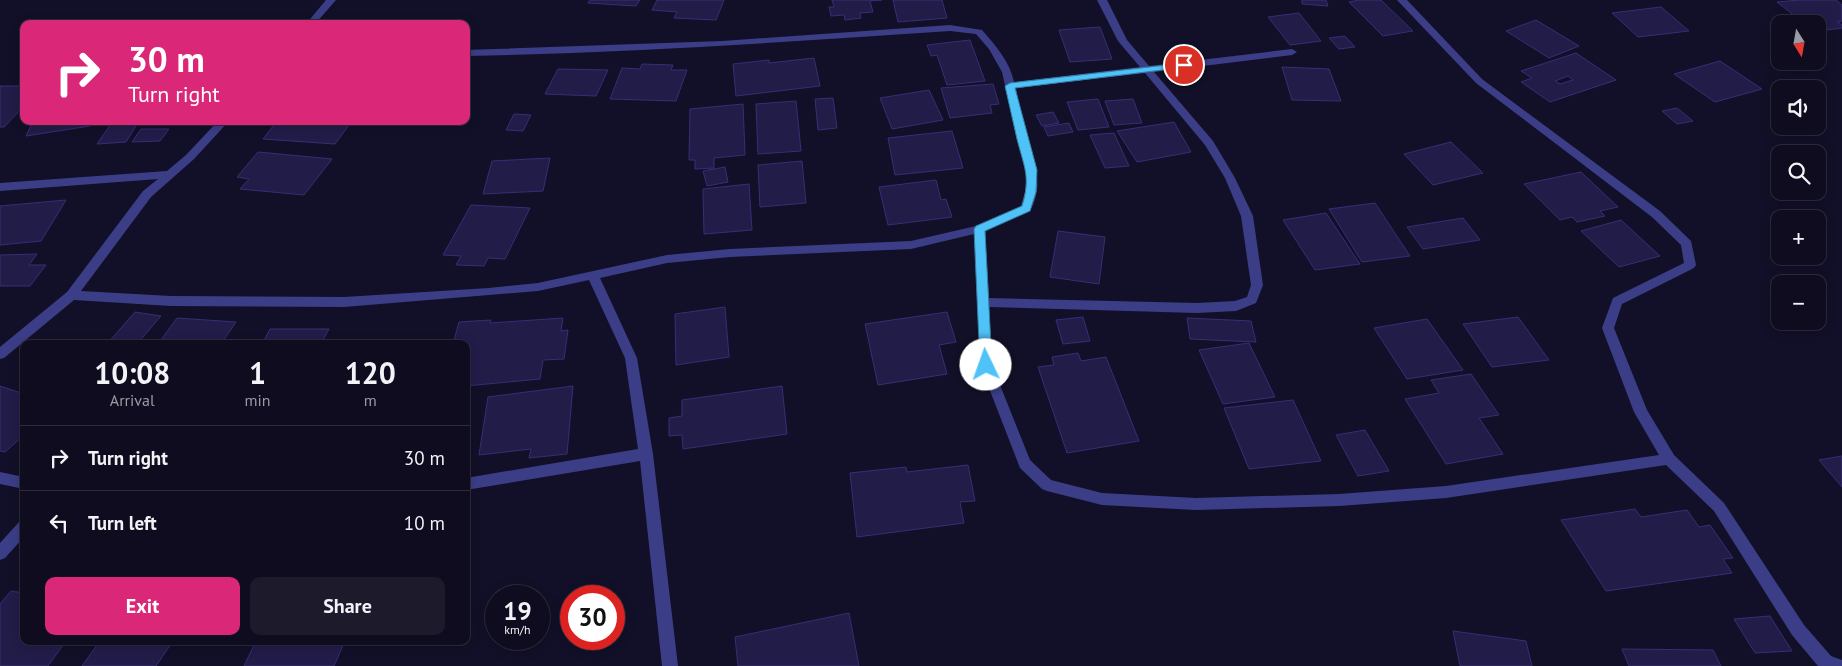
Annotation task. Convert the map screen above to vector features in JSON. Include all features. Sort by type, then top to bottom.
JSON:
[{"type":"street","points":[[314,20],[331,0]]},
{"type":"street","points":[[983,302],[1197,308],[1236,306],[1252,300],[1257,285],[1247,216],[1230,178],[1209,143],[1123,41],[1102,0]]},
{"type":"street","points":[[1402,0],[1479,81],[1656,214],[1687,244],[1690,265],[1618,302],[1608,328],[1641,412],[1669,460],[1719,506],[1798,630],[1830,665]]},
{"type":"street","points":[[71,295],[171,301],[344,302],[489,292],[538,286],[667,259],[730,253],[911,245],[979,229],[1026,208],[1031,192],[1032,170],[1022,140],[1007,72],[993,48],[980,32],[950,28],[722,44],[523,52],[470,52]]},
{"type":"street","points":[[1010,86],[1292,52]]},
{"type":"street","points":[[0,354],[71,295],[147,194],[172,174],[220,125]]},
{"type":"street","points":[[0,187],[172,174]]},
{"type":"street","points":[[979,229],[986,365],[1025,464],[1047,484],[1102,499],[1196,504],[1339,500],[1446,492],[1669,460]]},
{"type":"street","points":[[593,275],[631,358],[646,454],[670,666]]},
{"type":"street","points":[[470,483],[646,454]]},
{"type":"street","points":[[0,478],[20,482]]},
{"type":"street","points":[[0,553],[20,530]]},
{"type":"building","points":[[590,0],[640,0],[636,6],[588,3]]},
{"type":"building","points":[[657,0],[724,0],[716,20],[674,18],[677,12],[652,10]]},
{"type":"building","points":[[832,0],[882,0],[870,1],[873,12],[860,13],[861,18],[845,20],[844,15],[831,16],[829,7],[834,7]]},
{"type":"building","points":[[893,0],[942,0],[947,18],[898,22]]},
{"type":"building","points":[[1302,0],[1326,0],[1328,6],[1302,4]]},
{"type":"building","points":[[1381,0],[1413,31],[1383,36],[1349,2]]},
{"type":"building","points":[[1836,0],[1842,5],[1842,21],[1837,22],[1842,25],[1842,28],[1826,30],[1826,15],[1794,15],[1777,2]]},
{"type":"building","points":[[1661,7],[1689,31],[1638,37],[1612,13]]},
{"type":"building","points":[[1299,13],[1321,41],[1290,45],[1268,17]]},
{"type":"building","points":[[1536,20],[1579,46],[1549,58],[1506,31]]},
{"type":"building","points":[[1100,27],[1112,59],[1070,62],[1059,30]]},
{"type":"building","points":[[1345,36],[1355,47],[1339,49],[1329,38]]},
{"type":"building","points":[[970,40],[985,81],[947,85],[937,55],[931,56],[927,45]]},
{"type":"building","points":[[1576,53],[1616,80],[1550,102],[1521,82],[1532,78],[1521,71]],"holes":[[[1568,76],[1573,80],[1560,84],[1555,81]]]},
{"type":"building","points":[[814,58],[820,86],[736,96],[733,64],[769,60],[769,63]]},
{"type":"building","points":[[1720,61],[1762,89],[1715,102],[1674,74]]},
{"type":"building","points":[[642,64],[673,65],[671,70],[687,70],[676,101],[610,99],[622,68],[640,69]]},
{"type":"building","points":[[1282,67],[1329,69],[1341,101],[1292,100]]},
{"type":"building","points":[[558,69],[608,70],[596,96],[545,94]]},
{"type":"building","points":[[993,84],[999,104],[990,105],[992,113],[950,118],[941,88]]},
{"type":"building","points":[[0,86],[20,86],[20,110],[4,127],[0,127]]},
{"type":"building","points":[[929,90],[943,120],[892,129],[880,98]]},
{"type":"building","points":[[833,98],[837,128],[818,130],[815,99]]},
{"type":"building","points":[[1098,99],[1109,127],[1078,130],[1067,102]]},
{"type":"building","points":[[1133,99],[1142,123],[1114,125],[1105,101]]},
{"type":"building","points":[[796,101],[801,151],[758,154],[756,104]]},
{"type":"building","points":[[743,104],[745,155],[714,158],[714,168],[695,169],[695,160],[689,160],[690,109]]},
{"type":"building","points":[[1677,108],[1693,121],[1677,124],[1662,111]]},
{"type":"building","points":[[1053,112],[1059,123],[1042,126],[1036,115]]},
{"type":"building","points":[[514,114],[531,115],[523,131],[506,130]]},
{"type":"building","points":[[1174,122],[1191,152],[1137,162],[1117,131]]},
{"type":"building","points":[[1069,123],[1073,132],[1048,136],[1044,127]]},
{"type":"building","points":[[31,125],[90,125],[90,126],[26,136]]},
{"type":"building","points":[[110,125],[137,125],[126,142],[97,144]]},
{"type":"building","points":[[274,125],[349,125],[335,144],[263,139]]},
{"type":"building","points":[[141,129],[169,129],[160,141],[132,142]]},
{"type":"building","points":[[952,131],[963,168],[895,175],[888,138]]},
{"type":"building","points":[[1114,133],[1129,166],[1105,168],[1090,135]]},
{"type":"building","points":[[1451,142],[1483,173],[1433,185],[1404,154]]},
{"type":"building","points":[[258,152],[332,159],[304,195],[240,189],[249,179],[237,177]]},
{"type":"building","points":[[550,158],[543,191],[483,194],[492,161]]},
{"type":"building","points":[[802,161],[806,203],[760,207],[758,165]]},
{"type":"building","points":[[725,167],[728,182],[707,186],[703,171]]},
{"type":"building","points":[[1581,172],[1618,207],[1600,211],[1605,216],[1577,222],[1572,217],[1560,220],[1524,184]]},
{"type":"building","points":[[936,180],[941,200],[946,199],[952,217],[888,225],[879,187]]},
{"type":"building","points":[[749,184],[752,230],[704,234],[703,189]]},
{"type":"building","points":[[66,200],[41,241],[0,245],[0,206]]},
{"type":"building","points":[[1375,203],[1410,256],[1362,262],[1329,209]]},
{"type":"building","points":[[471,205],[530,208],[505,259],[488,258],[484,266],[456,265],[461,256],[443,255]]},
{"type":"building","points":[[1326,213],[1360,264],[1315,270],[1283,220]]},
{"type":"building","points":[[1463,218],[1480,240],[1423,249],[1407,227]]},
{"type":"building","points":[[1621,220],[1660,256],[1619,267],[1581,231]]},
{"type":"building","points":[[1058,231],[1105,237],[1099,284],[1050,277]]},
{"type":"building","points":[[37,254],[29,265],[46,265],[30,286],[0,286],[0,255]]},
{"type":"building","points":[[725,307],[729,357],[676,365],[675,314]]},
{"type":"building","points":[[135,312],[161,316],[140,340],[110,340]]},
{"type":"building","points":[[947,312],[956,342],[939,345],[947,374],[878,385],[865,324]]},
{"type":"building","points":[[1083,317],[1090,341],[1063,344],[1056,320]]},
{"type":"building","points":[[1518,317],[1549,360],[1492,367],[1463,324]]},
{"type":"building","points":[[177,318],[236,322],[224,340],[161,340]]},
{"type":"building","points":[[563,318],[561,331],[568,330],[564,359],[543,360],[540,379],[470,386],[470,340],[454,340],[459,322],[491,320],[490,323]]},
{"type":"building","points":[[1187,318],[1251,321],[1256,342],[1190,339]]},
{"type":"building","points":[[1427,319],[1463,370],[1407,379],[1374,328]]},
{"type":"building","points":[[270,329],[329,329],[323,340],[264,340]]},
{"type":"building","points":[[1249,343],[1275,397],[1223,404],[1199,350]]},
{"type":"building","points":[[1078,353],[1081,361],[1106,357],[1139,441],[1067,453],[1038,367],[1054,365],[1052,357]]},
{"type":"building","points":[[1471,374],[1499,415],[1479,418],[1503,454],[1446,464],[1405,399],[1439,393],[1431,380]]},
{"type":"building","points":[[0,386],[20,393],[20,439],[5,452],[0,451]]},
{"type":"building","points":[[573,386],[567,454],[529,458],[531,449],[479,455],[488,397]]},
{"type":"building","points":[[782,386],[787,434],[683,449],[682,435],[669,436],[669,418],[682,416],[682,400]]},
{"type":"building","points":[[1293,400],[1321,461],[1249,469],[1224,408]]},
{"type":"building","points":[[1365,430],[1389,471],[1358,476],[1336,435]]},
{"type":"building","points":[[1842,456],[1842,487],[1819,460]]},
{"type":"building","points":[[968,465],[975,501],[960,502],[964,523],[857,537],[850,473],[906,467],[907,472]]},
{"type":"building","points":[[1635,509],[1641,517],[1687,510],[1699,527],[1710,525],[1733,558],[1723,559],[1732,573],[1606,591],[1561,520]]},
{"type":"building","points":[[11,591],[20,592],[20,645],[63,645],[48,666],[0,666],[0,604]]},
{"type":"building","points":[[849,613],[859,666],[738,666],[735,637]]},
{"type":"building","points":[[1770,616],[1792,651],[1755,653],[1734,619]]},
{"type":"building","points":[[1453,631],[1526,641],[1532,666],[1460,666]]},
{"type":"building","points":[[97,645],[170,645],[156,666],[82,666]]},
{"type":"building","points":[[254,645],[343,645],[334,666],[244,666]]},
{"type":"building","points":[[1622,649],[1713,650],[1721,666],[1629,666]]},
{"type":"route","points":[[986,365],[979,229],[1026,208],[1031,192],[1032,170],[1022,140],[1010,86],[1184,65]]}]
